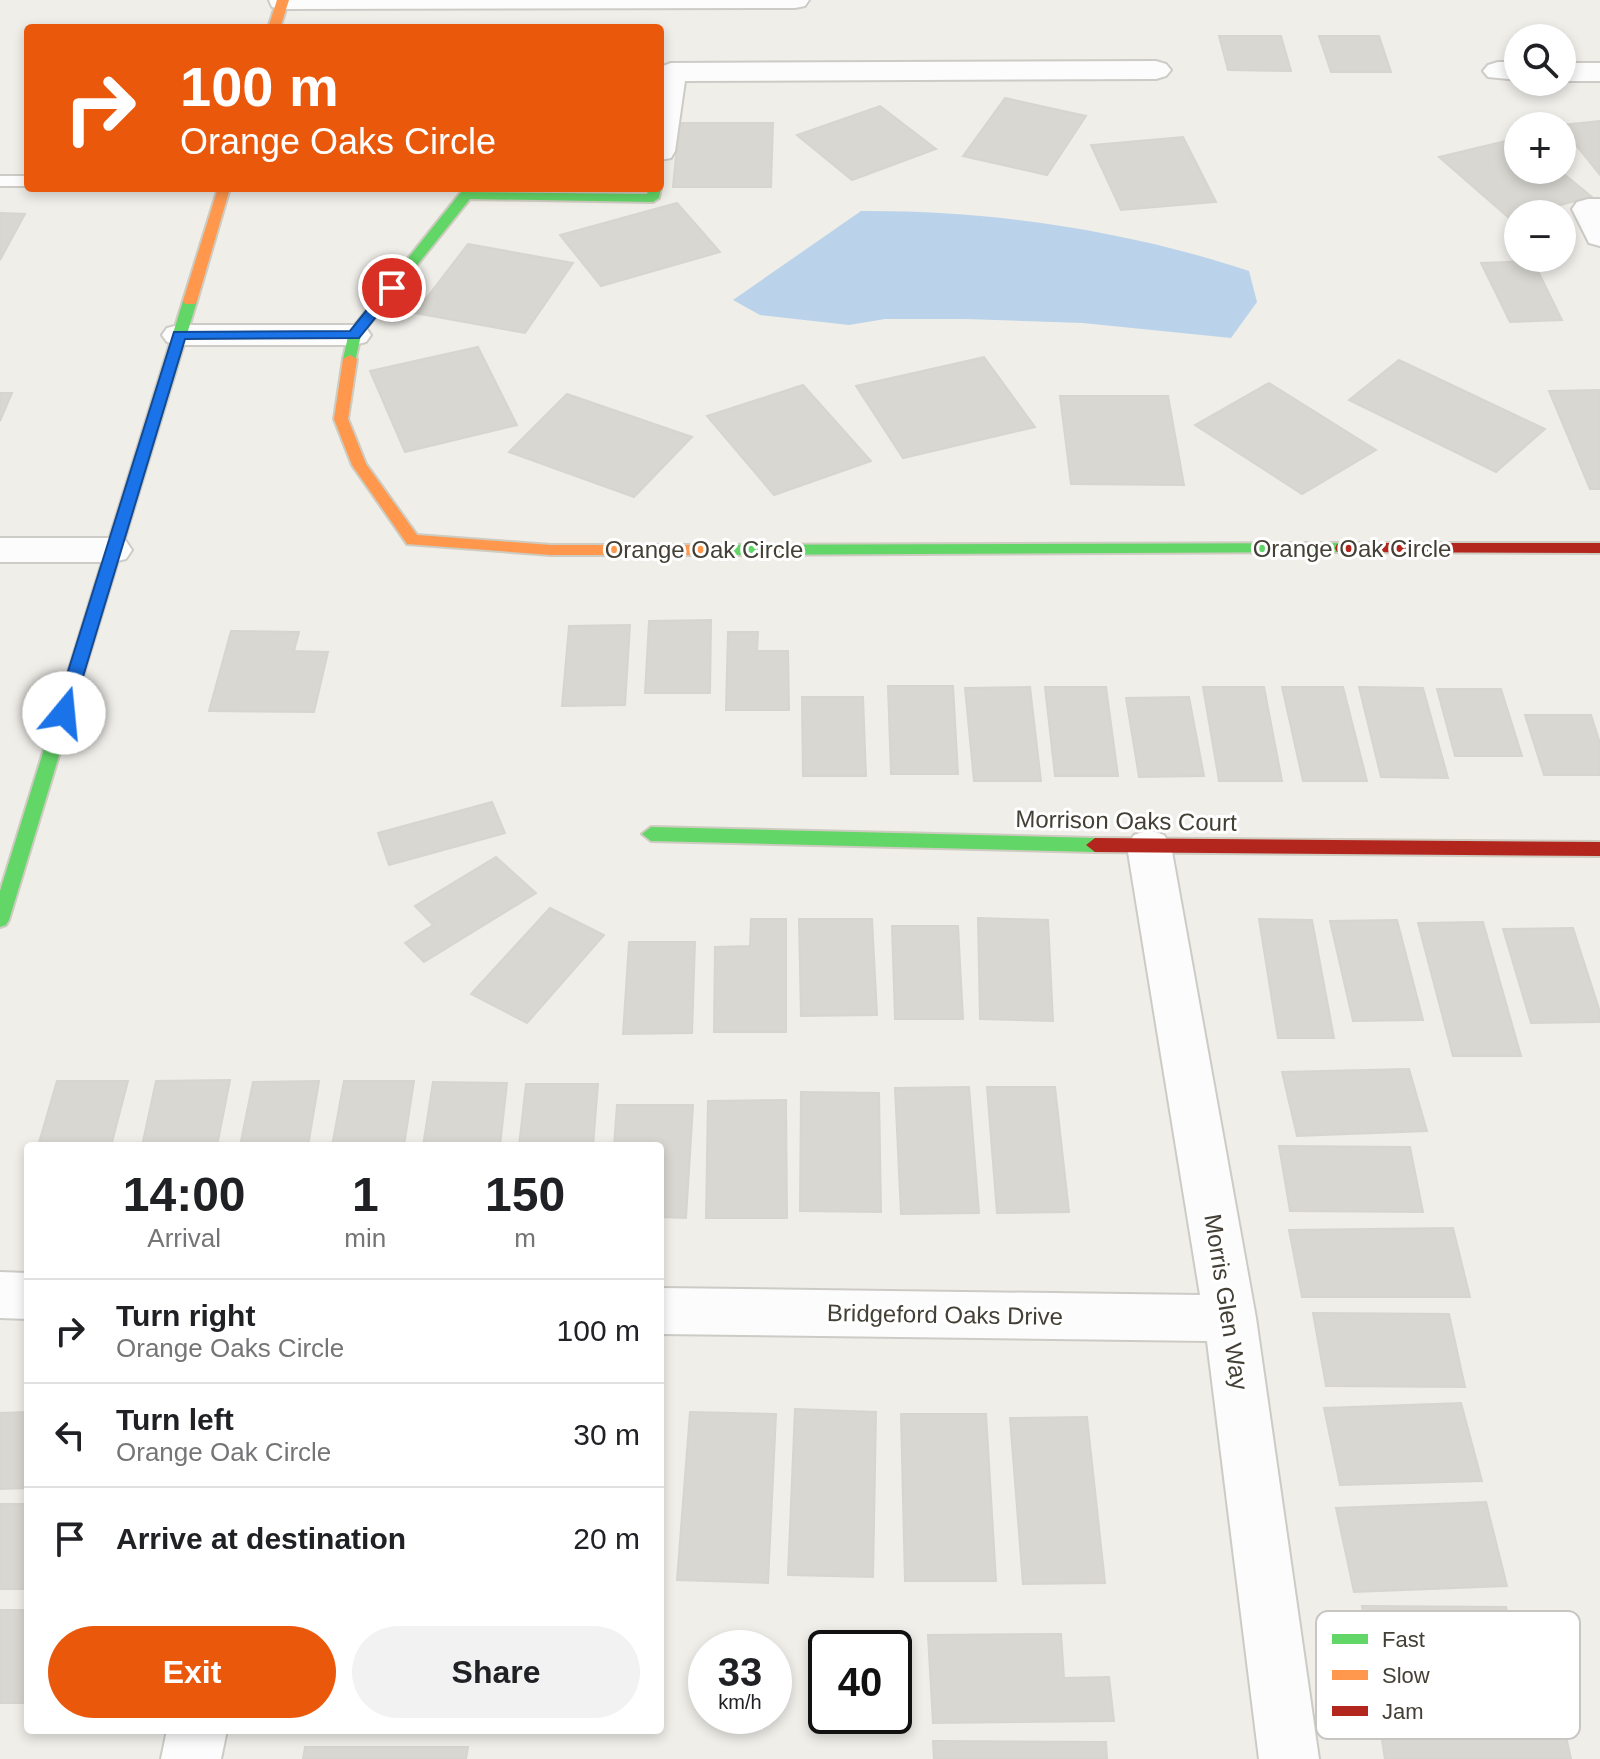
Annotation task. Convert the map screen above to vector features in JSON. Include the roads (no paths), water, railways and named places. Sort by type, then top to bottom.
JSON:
[{"type":"street","points":[[275,24],[282,0],[795,0]]},
{"type":"street","points":[[664,122],[671,72],[1156,70]]},
{"type":"street","points":[[1576,72],[1600,72]]},
{"type":"street","points":[[0,920],[223,192]]},
{"type":"street","name":"Orange Oak Circle","points":[[654,192],[653,198],[466,195],[354,335],[341,419],[359,465],[412,540],[551,550],[1600,548]]},
{"type":"street","points":[[1600,209],[1588,209],[1600,236]]},
{"type":"street","points":[[179,335],[354,335]]},
{"type":"street","points":[[0,550],[113,550]]},
{"type":"street","name":"Morrison Oaks Court","points":[[651,834],[1149,846],[1600,849]]},
{"type":"street","name":"Morris Glen Way","points":[[1149,846],[1230,1318],[1289,1759]]},
{"type":"street","points":[[0,1295],[24,1296]]},
{"type":"street","name":"Bridgeford Oaks Drive","points":[[664,1311],[1230,1318]]},
{"type":"street","points":[[191,1759],[196,1734]]},
{"type":"lane","points":[[0,181],[24,181]]},
{"type":"water","points":[[861,211],[1008,219],[1155,244],[1249,271],[1257,302],[1231,338],[1083,323],[885,319],[849,325],[760,315],[733,300]]}]
